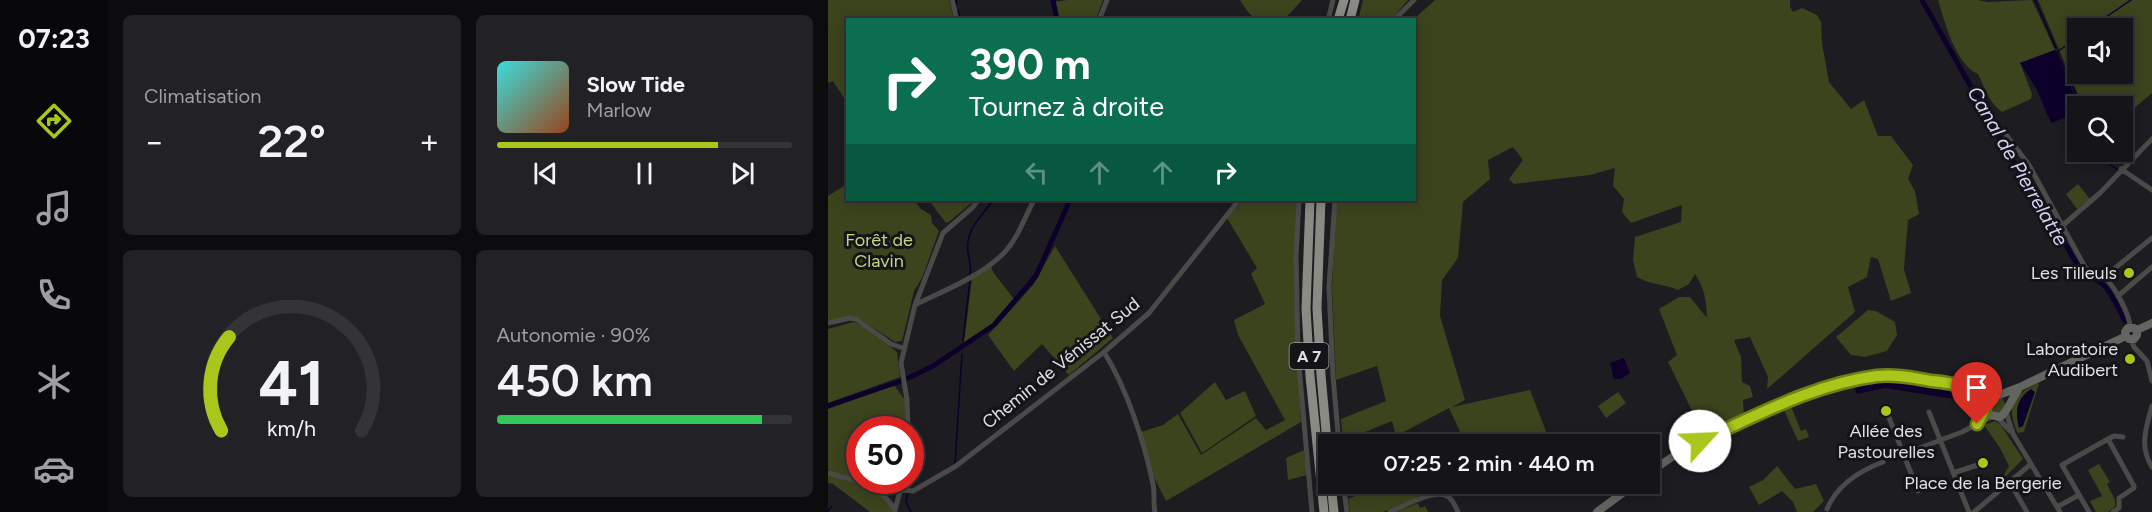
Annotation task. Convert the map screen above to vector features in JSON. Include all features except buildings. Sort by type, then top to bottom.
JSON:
[{"type":"highway","points":[[1339,18],[1344,0]]},
{"type":"highway","points":[[1350,18],[1355,0]]},
{"type":"highway","name":"A 7","points":[[1310,201],[1306,309],[1310,376],[1324,512]]},
{"type":"highway","name":"A 7","points":[[1321,201],[1317,308],[1327,434]]},
{"type":"highway","points":[[1332,494],[1334,512]]},
{"type":"main road","points":[[1985,406],[1995,395],[2020,387],[2129,338],[2126,330],[2152,324]]},
{"type":"main road","points":[[1660,465],[1678,452],[1795,399],[1847,382],[1879,376],[1949,383],[1978,393],[2004,397],[2007,408]]},
{"type":"main road","points":[[1978,393],[1985,406],[1995,417],[2007,408],[2020,387]]},
{"type":"main road","points":[[1597,512],[1621,494]]},
{"type":"street","points":[[952,0],[956,18]]},
{"type":"street","points":[[1100,18],[1107,0]]},
{"type":"street","points":[[1328,18],[1333,0]]},
{"type":"street","points":[[1396,18],[1414,0]]},
{"type":"street","points":[[2007,136],[2030,165],[2085,267],[2104,277],[2118,296],[2130,318],[2133,329]]},
{"type":"street","points":[[2062,226],[2100,193],[2152,139]]},
{"type":"street","points":[[2121,169],[2152,190]]},
{"type":"street","points":[[908,416],[908,400],[901,363],[915,305],[943,233],[977,201]]},
{"type":"street","points":[[915,305],[969,278],[1004,252],[1014,239],[1033,201]]},
{"type":"street","name":"Chemin de Vénissat Sud","points":[[924,482],[956,466],[1104,352],[1149,314],[1238,201]]},
{"type":"street","points":[[1299,201],[1296,256],[1298,355],[1312,512]]},
{"type":"street","points":[[1335,201],[1329,287],[1338,434]]},
{"type":"street","points":[[2104,277],[2152,238]]},
{"type":"street","points":[[2118,296],[2152,267]]},
{"type":"street","points":[[828,323],[850,318],[856,320],[891,344],[903,348]]},
{"type":"street","points":[[2129,338],[2134,347],[2150,360],[2152,381]]},
{"type":"street","points":[[1104,352],[1128,404],[1140,437],[1153,481],[1155,512]]},
{"type":"street","points":[[1977,424],[1985,406]]},
{"type":"street","points":[[2152,406],[2144,444],[2145,453],[2152,467]]},
{"type":"street","points":[[2007,408],[2013,434]]},
{"type":"street","points":[[1886,410],[1918,491]]},
{"type":"street","points":[[1929,412],[1969,512]]},
{"type":"street","points":[[1893,458],[1995,417],[2013,434],[2058,509],[2079,495]]},
{"type":"street","points":[[2089,512],[2060,466],[2114,436],[2123,437]]},
{"type":"street","points":[[2108,439],[2134,486],[2119,498],[2118,511]]},
{"type":"street","points":[[1826,511],[1829,503],[1854,476],[1883,462]]},
{"type":"street","points":[[1953,473],[1984,463]]},
{"type":"street","points":[[1974,512],[2031,464]]},
{"type":"street","points":[[828,473],[876,489],[887,497],[895,511]]},
{"type":"street","points":[[2009,481],[2027,512]]},
{"type":"street","points":[[895,511],[904,494]]},
{"type":"street","points":[[1345,494],[1347,512]]},
{"type":"street","points":[[1390,512],[1423,498],[1440,494],[1450,498],[1458,512]]},
{"type":"green space","points":[[828,0],[949,0],[954,18],[846,18],[846,97],[844,98],[833,81],[828,83]]},
{"type":"green space","points":[[1103,0],[1096,18],[1060,18],[1055,2]]},
{"type":"green space","points":[[1240,0],[1302,0],[1286,18],[1256,18],[1250,14]]},
{"type":"green space","points":[[1363,0],[1408,0],[1393,18],[1358,18]]},
{"type":"green space","points":[[1435,0],[1790,0],[1793,12],[1802,8],[1817,15],[1821,22],[1829,82],[1851,109],[1864,100],[1878,136],[1891,136],[1913,165],[1908,179],[1915,191],[1919,214],[1908,220],[1904,269],[1911,293],[1891,301],[1878,259],[1871,257],[1867,277],[1848,287],[1855,312],[1767,389],[1768,377],[1750,337],[1734,340],[1741,357],[1742,382],[1750,386],[1753,397],[1743,400],[1744,417],[1704,435],[1668,362],[1677,355],[1659,309],[1679,297],[1690,297],[1707,318],[1701,285],[1695,274],[1689,284],[1678,290],[1647,282],[1637,277],[1633,260],[1635,237],[1681,222],[1682,205],[1631,223],[1622,212],[1624,199],[1613,186],[1615,168],[1590,175],[1514,184],[1509,179],[1523,160],[1513,147],[1488,160],[1490,179],[1463,202],[1458,258],[1442,280],[1440,316],[1465,400],[1452,407],[1530,390],[1547,434],[1461,434],[1449,408],[1400,434],[1395,434],[1392,421],[1360,434],[1342,434],[1341,419],[1386,401],[1377,366],[1336,380],[1332,287],[1336,201],[1416,201],[1416,18]]},
{"type":"green space","points":[[1938,0],[1988,2],[2032,0],[2055,50],[2020,63],[2032,94],[2031,99],[2002,112],[1994,104],[1978,74],[1970,69],[1957,52]]},
{"type":"green space","points":[[2038,0],[2152,0],[2152,93],[2133,109],[2133,96],[2079,96],[2074,84],[2133,84],[2133,18],[2067,18],[2067,68]]},
{"type":"green space","points":[[2078,184],[2090,199],[2077,209],[2066,194]]},
{"type":"green space","name":"Forêt de Clavin","points":[[846,185],[846,201],[915,201],[921,209],[931,215],[932,223],[939,231],[922,278],[914,291],[902,341],[895,342],[855,316],[828,321],[828,196]]},
{"type":"green space","name":"Forêt de Clavin","points":[[915,201],[974,201],[946,223],[930,202]]},
{"type":"green space","points":[[1242,201],[1297,201],[1294,288],[1301,422],[1166,501],[1151,471],[1141,432],[1163,425],[1178,414],[1201,455],[1256,418],[1266,430],[1285,420],[1238,335],[1234,320],[1265,304],[1251,274],[1257,268],[1227,218]]},
{"type":"green space","points":[[1055,246],[1113,338],[1069,375],[1042,344],[1014,371],[988,335],[1033,285]]},
{"type":"green space","points":[[991,266],[1014,299],[993,325],[964,343],[972,278]]},
{"type":"green space","points":[[1868,310],[1876,311],[1895,322],[1897,335],[1887,351],[1865,357],[1851,355],[1836,337]]},
{"type":"green space","points":[[854,322],[865,327],[897,352],[900,377],[828,403],[828,329]]},
{"type":"green space","points":[[1215,382],[1226,400],[1245,391],[1256,416],[1202,453],[1180,413]]},
{"type":"green space","points":[[2039,383],[2024,432],[2018,433],[2012,415],[2014,402],[2023,392]]},
{"type":"green space","points":[[894,385],[905,400],[905,416],[846,416],[846,476],[828,469],[828,409]]},
{"type":"green space","points":[[1618,392],[1626,403],[1606,418],[1598,406]]},
{"type":"green space","points":[[1997,397],[2005,405],[1997,413],[1989,405]]},
{"type":"green space","points":[[1791,406],[1801,431],[1806,429],[1809,437],[1798,441],[1784,410]]},
{"type":"green space","points":[[1995,421],[2001,425],[2023,459],[2000,482],[2009,466],[1984,425]]},
{"type":"green space","points":[[1304,450],[1307,475],[1288,480],[1286,458]]},
{"type":"green space","points":[[2099,464],[2110,482],[2107,484],[2115,500],[2115,507],[2108,512],[2096,512],[2090,501],[2102,496],[2088,470]]},
{"type":"green space","points":[[1777,466],[1795,489],[1816,484],[1824,501],[1813,512],[1797,512],[1793,502],[1782,491],[1759,505],[1749,487],[1763,480]]},
{"type":"green space","points":[[828,475],[846,480],[846,494],[833,484],[828,483]]},
{"type":"green space","points":[[846,494],[879,494],[893,512],[870,512]]},
{"type":"green space","points":[[1360,494],[1416,494],[1418,498],[1383,512],[1350,512],[1348,499]]},
{"type":"green space","points":[[1418,503],[1420,508],[1425,506],[1428,512],[1396,512]]},
{"type":"shaded area","points":[[2055,50],[2067,78],[2067,84],[2070,84],[2075,96],[2067,96],[2067,117],[2051,123],[2036,88],[2020,63]]},
{"type":"shaded area","points":[[1624,358],[1630,373],[1621,379],[1614,379],[1610,363]]},
{"type":"shaded area","points":[[1881,380],[1945,386],[1970,395],[1980,402],[1980,410],[1977,415],[1967,401],[1885,388],[1857,394],[1853,385]]},
{"type":"shaded area","points":[[2031,389],[2035,392],[2023,426],[2019,428],[2018,406],[2022,397]]},
{"type":"waterway","points":[[956,0],[957,4]]},
{"type":"waterway","name":"Canal de Pierrelatte","points":[[1053,0],[1057,18]]},
{"type":"waterway","name":"Canal de Pierrelatte","points":[[1922,0],[2045,218],[2062,239],[2084,276],[2099,281],[2109,292],[2125,321]]},
{"type":"waterway","points":[[2035,0],[2056,48]]},
{"type":"waterway","points":[[2105,18],[2131,0]]},
{"type":"waterway","points":[[958,10],[960,18]]},
{"type":"waterway","points":[[2067,45],[2057,52],[2067,74]]},
{"type":"waterway","points":[[2071,84],[2077,96]]},
{"type":"waterway","points":[[2106,162],[2118,170]]},
{"type":"waterway","name":"Canal de Pierrelatte","points":[[906,379],[933,366],[994,325],[1036,276],[1070,201]]},
{"type":"waterway","points":[[970,275],[969,237],[974,225],[992,202]]},
{"type":"waterway","points":[[963,341],[970,280]]},
{"type":"waterway","points":[[955,464],[962,354]]},
{"type":"waterway","name":"Canal de Pierrelatte","points":[[828,406],[901,381]]},
{"type":"waterway","points":[[907,494],[906,502],[911,512]]},
{"type":"waterway","points":[[828,511],[832,506]]},
{"type":"place","name":"Les Tilleuls","points":[[2129,273]]},
{"type":"place","name":"Laboratoire Audibert","points":[[2130,359]]},
{"type":"place","name":"Allée des Pastourelles","points":[[1886,411]]},
{"type":"place","name":"Place de la Bergerie","points":[[1983,463]]},
{"type":"route","points":[[1700,441],[1795,399],[1847,382],[1879,376],[1949,383],[1978,393],[1986,403],[1977,424]]}]
